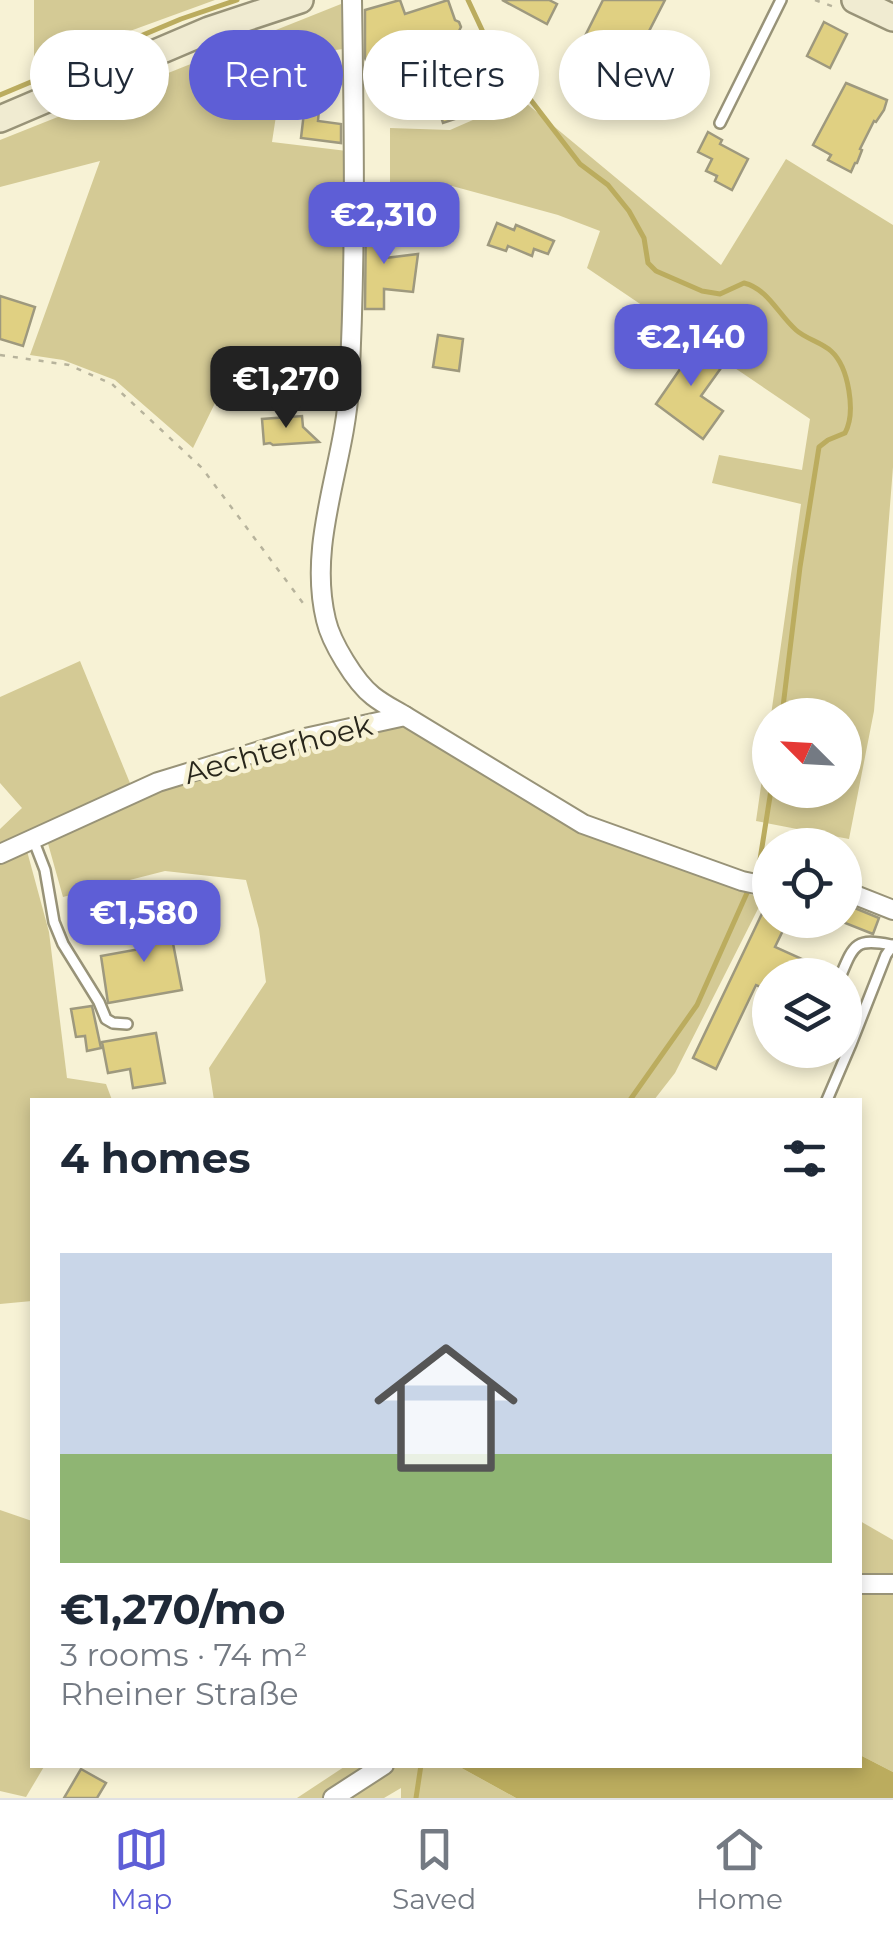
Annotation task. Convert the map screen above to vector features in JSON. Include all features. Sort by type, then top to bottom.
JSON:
[{"type":"street","points":[[0,119],[209,30],[300,0]]},
{"type":"street","points":[[352,0],[354,176],[349,392],[322,551],[321,588],[336,648],[370,694],[405,716]]},
{"type":"street","points":[[855,0],[893,18]]},
{"type":"street","name":"Aechterhoek","points":[[0,854],[158,782],[296,740],[405,716],[583,824],[752,883]]},
{"type":"street","points":[[862,898],[893,910]]},
{"type":"street","points":[[862,1584],[893,1584]]},
{"type":"street","points":[[333,1798],[379,1768]]},
{"type":"lane","points":[[720,123],[781,0]]},
{"type":"lane","points":[[34,838],[63,944],[100,1002],[106,1019],[113,1024],[127,1024]]},
{"type":"lane","points":[[849,958],[860,942],[892,945],[862,1009]]},
{"type":"lane","points":[[828,1098],[838,1068]]},
{"type":"path","points":[[0,356],[68,365],[112,384],[202,468],[313,618]]},
{"type":"shaded area","points":[[34,0],[215,0],[133,30],[34,30]]},
{"type":"shaded area","points":[[341,4],[342,30],[276,30]]},
{"type":"shaded area","points":[[189,65],[189,120],[275,120],[272,142],[347,151],[342,394],[240,352],[193,448],[115,380],[63,360],[30,355],[100,161],[0,187],[0,140],[50,120],[169,120],[169,73]]},
{"type":"shaded area","points":[[539,114],[721,265],[786,159],[893,225],[893,467],[874,711],[862,772],[862,698],[773,698],[801,504],[712,483],[719,455],[802,470],[810,419],[587,268],[600,231],[558,215],[441,183],[432,210],[390,204],[390,128],[450,130],[473,120],[539,120]]},
{"type":"shaded area","points":[[80,661],[132,788],[0,847],[0,829],[22,808],[0,783],[0,697]]},
{"type":"shaded area","points":[[406,724],[578,828],[752,895],[752,921],[675,1073],[656,1098],[214,1098],[209,1068],[266,982],[259,929],[246,880],[165,871],[63,897],[47,840],[162,788],[302,744]]},
{"type":"shaded area","points":[[758,808],[855,808],[851,828],[792,828],[756,821]]},
{"type":"shaded area","points":[[27,851],[49,932],[67,1078],[106,1084],[111,1098],[30,1098],[30,1301],[0,1304],[0,862]]},
{"type":"shaded area","points":[[0,1510],[30,1520],[30,1768],[43,1768],[26,1797],[0,1791]]},
{"type":"shaded area","points":[[862,1522],[893,1540],[893,1772],[862,1756]]},
{"type":"shaded area","points":[[862,1756],[893,1772],[893,1798],[516,1798],[461,1768],[862,1768]]},
{"type":"shaded area","points":[[342,1768],[461,1768],[516,1798],[401,1798],[401,1788],[384,1798],[297,1798]]},
{"type":"building","points":[[400,0],[405,14],[448,0],[461,27],[365,30],[365,10]]},
{"type":"building","points":[[502,0],[549,0],[557,4],[547,24]]},
{"type":"building","points":[[603,0],[665,0],[650,30],[588,30]]},
{"type":"building","points":[[824,22],[847,34],[830,68],[807,56]]},
{"type":"building","points":[[846,83],[887,100],[851,172],[828,160],[831,155],[813,145]]},
{"type":"building","points":[[303,120],[341,124],[341,143],[301,138]]},
{"type":"building","points":[[708,132],[722,140],[720,144],[748,159],[732,190],[706,171],[712,159],[698,152]]},
{"type":"building","points":[[366,212],[379,212],[378,226],[383,226],[386,237],[385,258],[418,254],[413,292],[384,289],[384,309],[365,309]]},
{"type":"building","points":[[497,223],[514,230],[516,225],[554,241],[548,254],[534,249],[532,256],[508,246],[506,251],[488,245]]},
{"type":"building","points":[[0,296],[35,307],[23,346],[0,339]]},
{"type":"building","points":[[673,330],[721,368],[701,396],[723,411],[703,439],[656,404],[687,359],[665,343]]},
{"type":"building","points":[[438,335],[463,339],[459,371],[433,367]]},
{"type":"building","points":[[243,356],[275,372],[264,394],[232,378]]},
{"type":"building","points":[[302,416],[303,427],[319,442],[264,444],[262,419]]},
{"type":"building","points":[[128,895],[131,914],[103,920],[99,901]]},
{"type":"building","points":[[166,907],[182,990],[108,1003],[101,956],[151,947],[145,911]]},
{"type":"building","points":[[862,911],[879,918],[873,934],[862,930]]},
{"type":"building","points":[[752,935],[752,938],[779,938],[775,947],[800,958],[752,958],[752,993],[716,1069],[693,1058]]},
{"type":"building","points":[[92,1006],[101,1048],[87,1051],[85,1036],[76,1037],[71,1009]]},
{"type":"building","points":[[156,1033],[165,1083],[133,1088],[130,1069],[108,1073],[102,1042]]},
{"type":"building","points":[[81,1769],[106,1783],[97,1798],[64,1798]]},
{"type":"waterway","points":[[0,95],[181,19],[237,0]]},
{"type":"waterway","points":[[468,0],[490,47],[580,164],[608,185],[629,211],[644,238],[648,263],[656,271],[702,291],[720,294],[744,283],[752,286],[796,330],[831,351],[842,368],[850,414],[845,433],[819,447],[784,698]]},
{"type":"waterway","points":[[631,1098],[697,1005],[759,866],[768,808]]},
{"type":"waterway","points":[[416,1798],[421,1768]]}]
